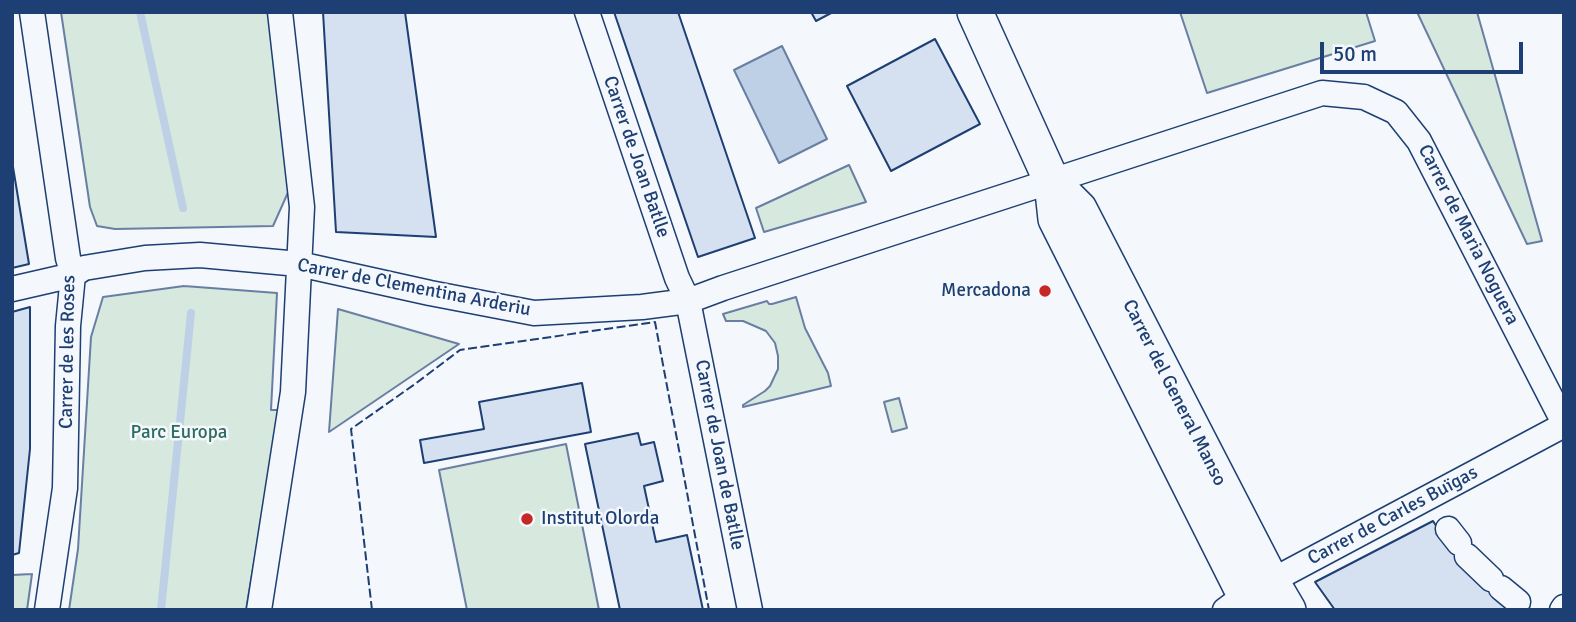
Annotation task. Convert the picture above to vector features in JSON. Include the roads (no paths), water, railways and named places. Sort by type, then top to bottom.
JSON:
[{"type":"street","name":"Carrer de les Roses","points":[[32,12],[68,258],[73,275],[68,326],[65,488],[47,610]]},
{"type":"street","points":[[259,610],[293,393],[302,207],[280,12]]},
{"type":"street","name":"Carrer de Joan Batlle","points":[[587,12],[677,278],[688,301]]},
{"type":"street","name":"Carrer del General Manso","points":[[975,12],[1052,182],[1056,219],[1257,601]]},
{"type":"street","name":"Carrer de Maria Noguera","points":[[1052,182],[1322,93],[1364,97],[1396,112],[1419,141],[1564,424]]},
{"type":"street","name":"Carrer de Clementina Arderiu","points":[[12,289],[73,275],[84,268],[145,258],[200,255],[299,264],[534,313],[642,306],[688,301],[987,201],[1052,182]]},
{"type":"street","name":"Carrer de Joan de Batlle","points":[[688,301],[750,610]]},
{"type":"street","name":"Carrer de Carles Buïgas","points":[[1257,601],[1449,528],[1564,424]]},
{"type":"street","points":[[1449,528],[1512,596]]},
{"type":"water","points":[[782,46],[827,139],[779,163],[734,70]]},
{"type":"waterway","points":[[140,12],[183,208]]},
{"type":"waterway","points":[[161,610],[191,313]]},
{"type":"place","name":"Mercadona","points":[[1045,291]]},
{"type":"place","name":"Institut Olorda","points":[[527,519]]},
{"type":"park label","name":"Parc Europa","points":[[179,433]]}]
